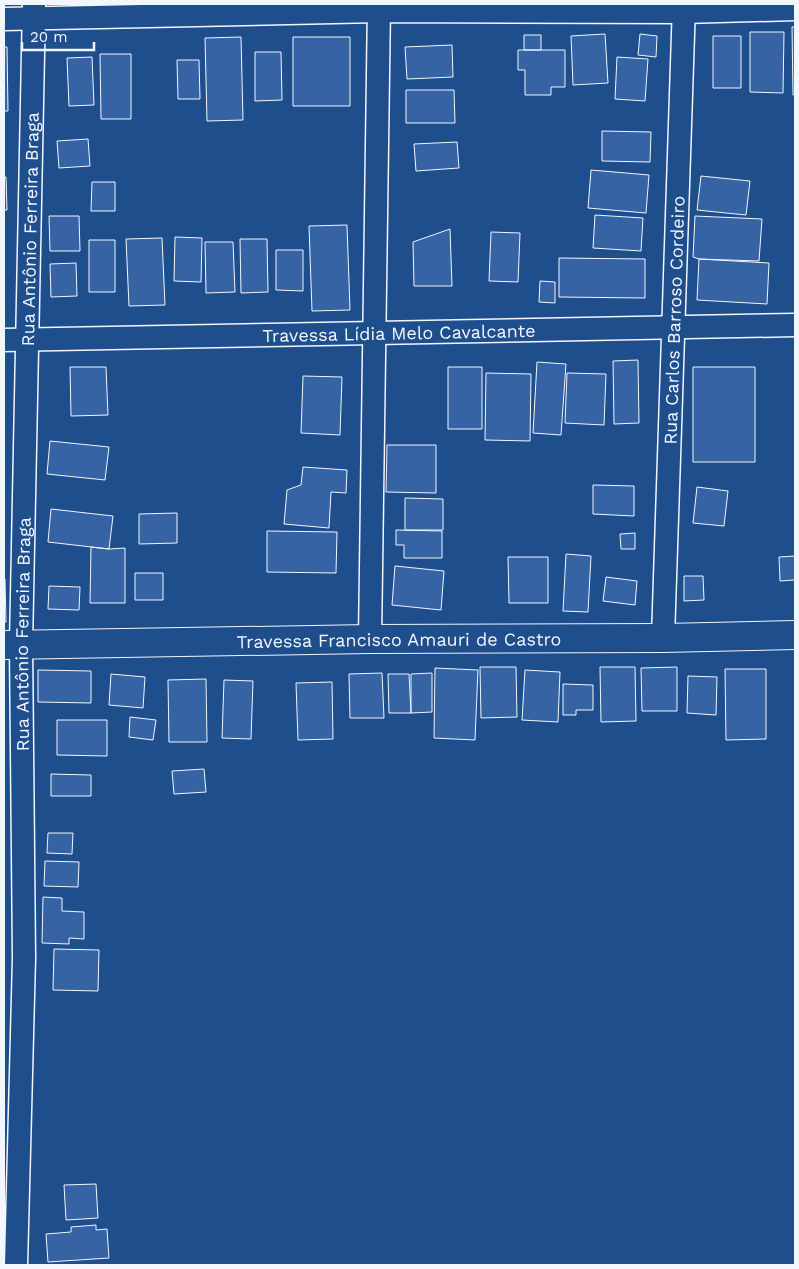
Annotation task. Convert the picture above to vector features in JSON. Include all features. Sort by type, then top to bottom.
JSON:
[{"type":"street","points":[[370,639],[379,7]]},
{"type":"street","points":[[4,19],[34,11],[379,7],[795,9]]},
{"type":"street","name":"Rua Carlos Barroso Cordeiro","points":[[663,638],[683,8]]},
{"type":"street","name":"Rua Antônio Ferreira Braga","points":[[16,1265],[12,645],[27,340],[34,11]]},
{"type":"street","name":"Travessa Lídia Melo Cavalcante","points":[[4,340],[795,325]]},
{"type":"street","name":"Travessa Francisco Amauri de Castro","points":[[12,645],[795,635]]},
{"type":"building","points":[[792,27],[795,27],[795,95],[793,95]]},
{"type":"building","points":[[750,32],[784,32],[783,93],[750,92]]},
{"type":"building","points":[[605,34],[608,83],[573,85],[571,36]]},
{"type":"building","points":[[640,34],[657,36],[656,57],[638,55]]},
{"type":"building","points":[[524,35],[541,35],[541,50],[524,50]]},
{"type":"building","points":[[713,36],[741,36],[741,88],[713,88]]},
{"type":"building","points":[[241,37],[243,120],[207,121],[205,38]]},
{"type":"building","points":[[293,37],[350,37],[350,106],[293,106]]},
{"type":"building","points":[[452,45],[453,77],[407,79],[405,47]]},
{"type":"building","points":[[4,47],[7,47],[8,111],[4,111]]},
{"type":"building","points":[[518,50],[565,50],[565,87],[551,87],[551,95],[525,95],[525,70],[518,70]]},
{"type":"building","points":[[255,52],[281,52],[282,100],[255,101]]},
{"type":"building","points":[[100,54],[131,54],[131,119],[101,119]]},
{"type":"building","points":[[92,57],[94,105],[69,106],[67,58]]},
{"type":"building","points":[[617,57],[648,59],[645,101],[615,99]]},
{"type":"building","points":[[177,60],[199,60],[200,99],[178,99]]},
{"type":"building","points":[[406,90],[454,90],[455,123],[406,123]]},
{"type":"building","points":[[602,131],[651,132],[650,162],[602,161]]},
{"type":"building","points":[[88,139],[90,166],[59,168],[57,141]]},
{"type":"building","points":[[457,142],[459,168],[416,171],[414,144]]},
{"type":"building","points":[[591,170],[649,175],[646,213],[588,208]]},
{"type":"building","points":[[701,176],[750,181],[746,215],[697,210]]},
{"type":"building","points":[[4,177],[6,177],[7,210],[4,210]]},
{"type":"building","points":[[92,182],[115,182],[115,211],[91,211]]},
{"type":"building","points":[[595,215],[643,218],[641,251],[593,248]]},
{"type":"building","points":[[49,216],[79,216],[80,251],[50,251]]},
{"type":"building","points":[[695,216],[762,219],[759,261],[699,259],[693,257]]},
{"type":"building","points":[[347,225],[350,310],[312,311],[309,226]]},
{"type":"building","points":[[450,229],[452,286],[414,286],[413,242]]},
{"type":"building","points":[[491,232],[520,233],[518,282],[489,281]]},
{"type":"building","points":[[175,237],[202,238],[201,282],[174,281]]},
{"type":"building","points":[[162,238],[165,305],[129,306],[126,239]]},
{"type":"building","points":[[240,239],[267,239],[268,292],[241,293]]},
{"type":"building","points":[[89,240],[115,240],[115,292],[89,292]]},
{"type":"building","points":[[205,242],[233,242],[235,292],[206,293]]},
{"type":"building","points":[[276,250],[303,250],[303,291],[276,290]]},
{"type":"building","points":[[559,258],[645,259],[645,298],[559,297]]},
{"type":"building","points":[[699,259],[769,263],[767,304],[697,300]]},
{"type":"building","points":[[76,263],[77,296],[51,297],[50,264]]},
{"type":"building","points":[[540,281],[555,282],[555,303],[539,302]]},
{"type":"building","points":[[638,360],[639,423],[614,424],[613,361]]},
{"type":"building","points":[[537,362],[566,364],[561,435],[533,433]]},
{"type":"building","points":[[70,367],[106,367],[108,415],[71,416]]},
{"type":"building","points":[[448,367],[482,367],[482,429],[448,429]]},
{"type":"building","points":[[693,367],[755,367],[755,462],[693,462]]},
{"type":"building","points":[[486,373],[531,374],[530,441],[485,440]]},
{"type":"building","points":[[567,373],[606,374],[604,425],[565,423]]},
{"type":"building","points":[[303,376],[342,377],[340,435],[301,433]]},
{"type":"building","points":[[50,441],[109,447],[105,480],[47,474]]},
{"type":"building","points":[[387,445],[436,445],[436,493],[386,492]]},
{"type":"building","points":[[303,467],[347,470],[346,493],[331,492],[329,528],[284,524],[287,490],[301,485]]},
{"type":"building","points":[[593,485],[634,486],[634,516],[593,514]]},
{"type":"building","points":[[697,487],[728,491],[724,526],[693,523]]},
{"type":"building","points":[[405,498],[443,499],[443,530],[405,530]]},
{"type":"building","points":[[51,509],[113,516],[109,549],[48,542]]},
{"type":"building","points":[[177,513],[177,543],[139,544],[139,514]]},
{"type":"building","points":[[396,530],[442,531],[442,558],[404,558],[404,545],[396,545]]},
{"type":"building","points":[[267,531],[337,532],[336,573],[267,572]]},
{"type":"building","points":[[635,533],[635,549],[621,549],[620,534]]},
{"type":"building","points":[[91,547],[125,548],[125,603],[90,603]]},
{"type":"building","points":[[566,554],[591,556],[588,612],[563,611]]},
{"type":"building","points":[[795,556],[795,580],[780,581],[779,557]]},
{"type":"building","points":[[508,557],[548,557],[548,603],[509,603]]},
{"type":"building","points":[[395,566],[444,571],[441,610],[392,605]]},
{"type":"building","points":[[135,573],[163,573],[163,600],[135,600]]},
{"type":"building","points":[[684,576],[703,576],[704,600],[684,601]]},
{"type":"building","points":[[606,577],[637,581],[635,605],[603,601]]},
{"type":"building","points":[[5,579],[6,622],[4,622]]},
{"type":"building","points":[[49,586],[80,587],[79,610],[48,609]]},
{"type":"building","points":[[480,667],[516,667],[517,717],[481,718]]},
{"type":"building","points":[[600,667],[635,667],[636,721],[601,722]]},
{"type":"building","points":[[677,667],[677,711],[642,711],[641,668]]},
{"type":"building","points":[[435,668],[478,670],[475,740],[434,738]]},
{"type":"building","points":[[725,669],[766,669],[766,739],[726,740]]},
{"type":"building","points":[[38,670],[91,671],[91,703],[38,702]]},
{"type":"building","points":[[525,670],[560,672],[558,722],[522,720]]},
{"type":"building","points":[[382,673],[384,718],[350,718],[349,674]]},
{"type":"building","points":[[432,673],[432,712],[411,713],[411,674]]},
{"type":"building","points":[[111,674],[145,677],[143,708],[109,705]]},
{"type":"building","points":[[388,674],[409,674],[411,713],[389,713]]},
{"type":"building","points":[[688,676],[717,677],[716,715],[687,713]]},
{"type":"building","points":[[206,679],[207,742],[169,742],[168,680]]},
{"type":"building","points":[[224,680],[253,681],[251,739],[222,738]]},
{"type":"building","points":[[332,682],[333,739],[298,740],[296,683]]},
{"type":"building","points":[[563,684],[593,685],[593,710],[576,710],[576,715],[563,715]]},
{"type":"building","points":[[130,717],[156,720],[153,740],[129,737]]},
{"type":"building","points":[[57,720],[107,720],[107,756],[57,755]]},
{"type":"building","points":[[204,769],[206,792],[174,794],[172,771]]},
{"type":"building","points":[[51,774],[91,775],[91,796],[51,796]]},
{"type":"building","points":[[48,833],[73,833],[72,854],[47,853]]},
{"type":"building","points":[[45,861],[79,862],[78,887],[44,886]]},
{"type":"building","points":[[43,897],[62,898],[62,911],[84,912],[84,939],[69,938],[69,944],[42,943]]},
{"type":"building","points":[[54,949],[99,950],[98,991],[53,990]]},
{"type":"building","points":[[96,1184],[98,1218],[66,1220],[64,1185]]},
{"type":"building","points":[[96,1225],[96,1230],[107,1229],[109,1258],[48,1262],[46,1234],[71,1232],[71,1227]]}]
